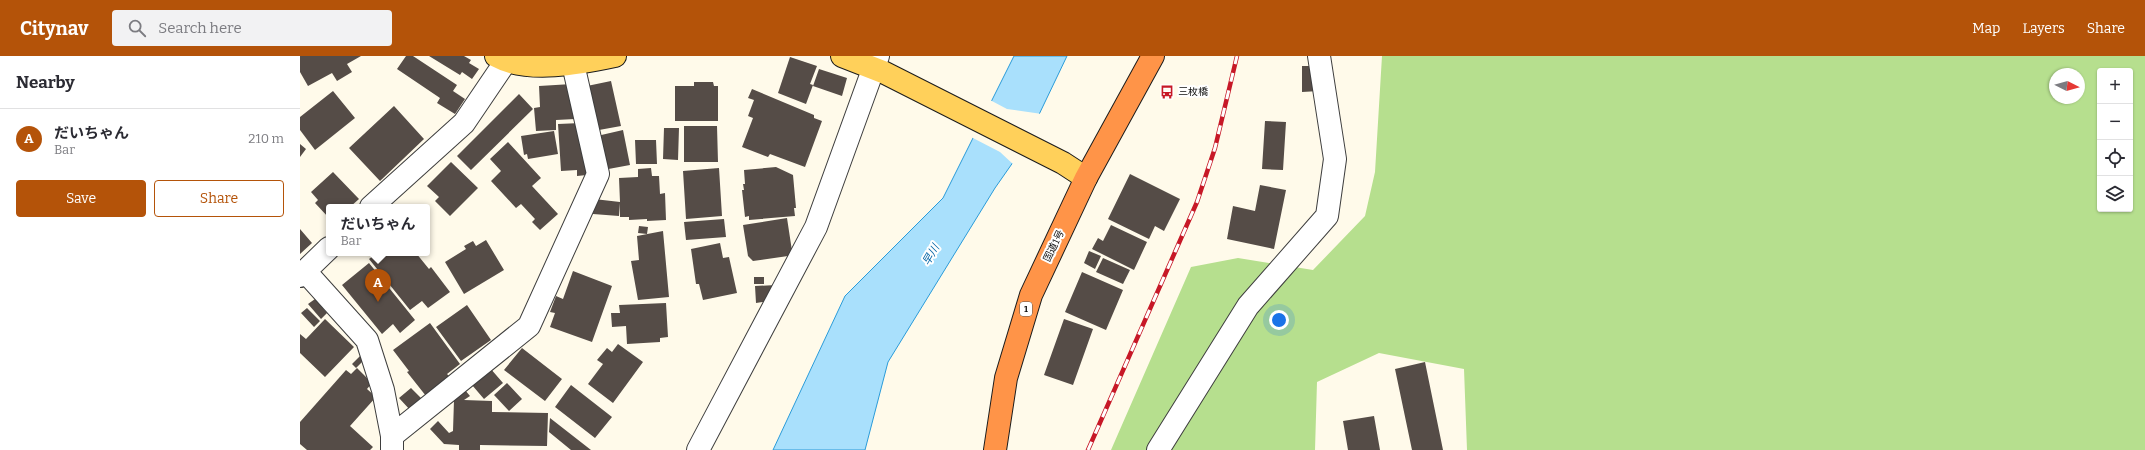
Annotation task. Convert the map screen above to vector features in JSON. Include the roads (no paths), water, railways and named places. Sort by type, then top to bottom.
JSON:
[{"type":"highway","name":"国道1号","points":[[995,450],[1006,378],[1031,294],[1086,178],[1153,56]]},
{"type":"main road","points":[[501,59],[525,64],[573,64],[615,56]]},
{"type":"main road","points":[[842,56],[878,65],[1063,163],[1086,178]]},
{"type":"street","points":[[1158,450],[1248,306],[1327,216],[1335,159],[1319,56]]},
{"type":"street","points":[[375,204],[464,123],[501,59]]},
{"type":"street","points":[[392,443],[529,326],[598,174],[573,64]]},
{"type":"street","points":[[698,450],[816,227],[878,65]]},
{"type":"street","points":[[326,251],[302,273],[367,340],[383,390],[392,443]]},
{"type":"water","name":"早川","points":[[1014,56],[1067,56],[1023,148],[995,188],[888,362],[865,450],[773,450],[845,296],[943,198]]},
{"type":"railway","points":[[1088,450],[1197,202],[1215,148],[1237,56]]},
{"type":"place","name":"三枚橋","points":[[1167,92]]},
{"type":"place","name":"だいちゃん","points":[[378,302]]}]
